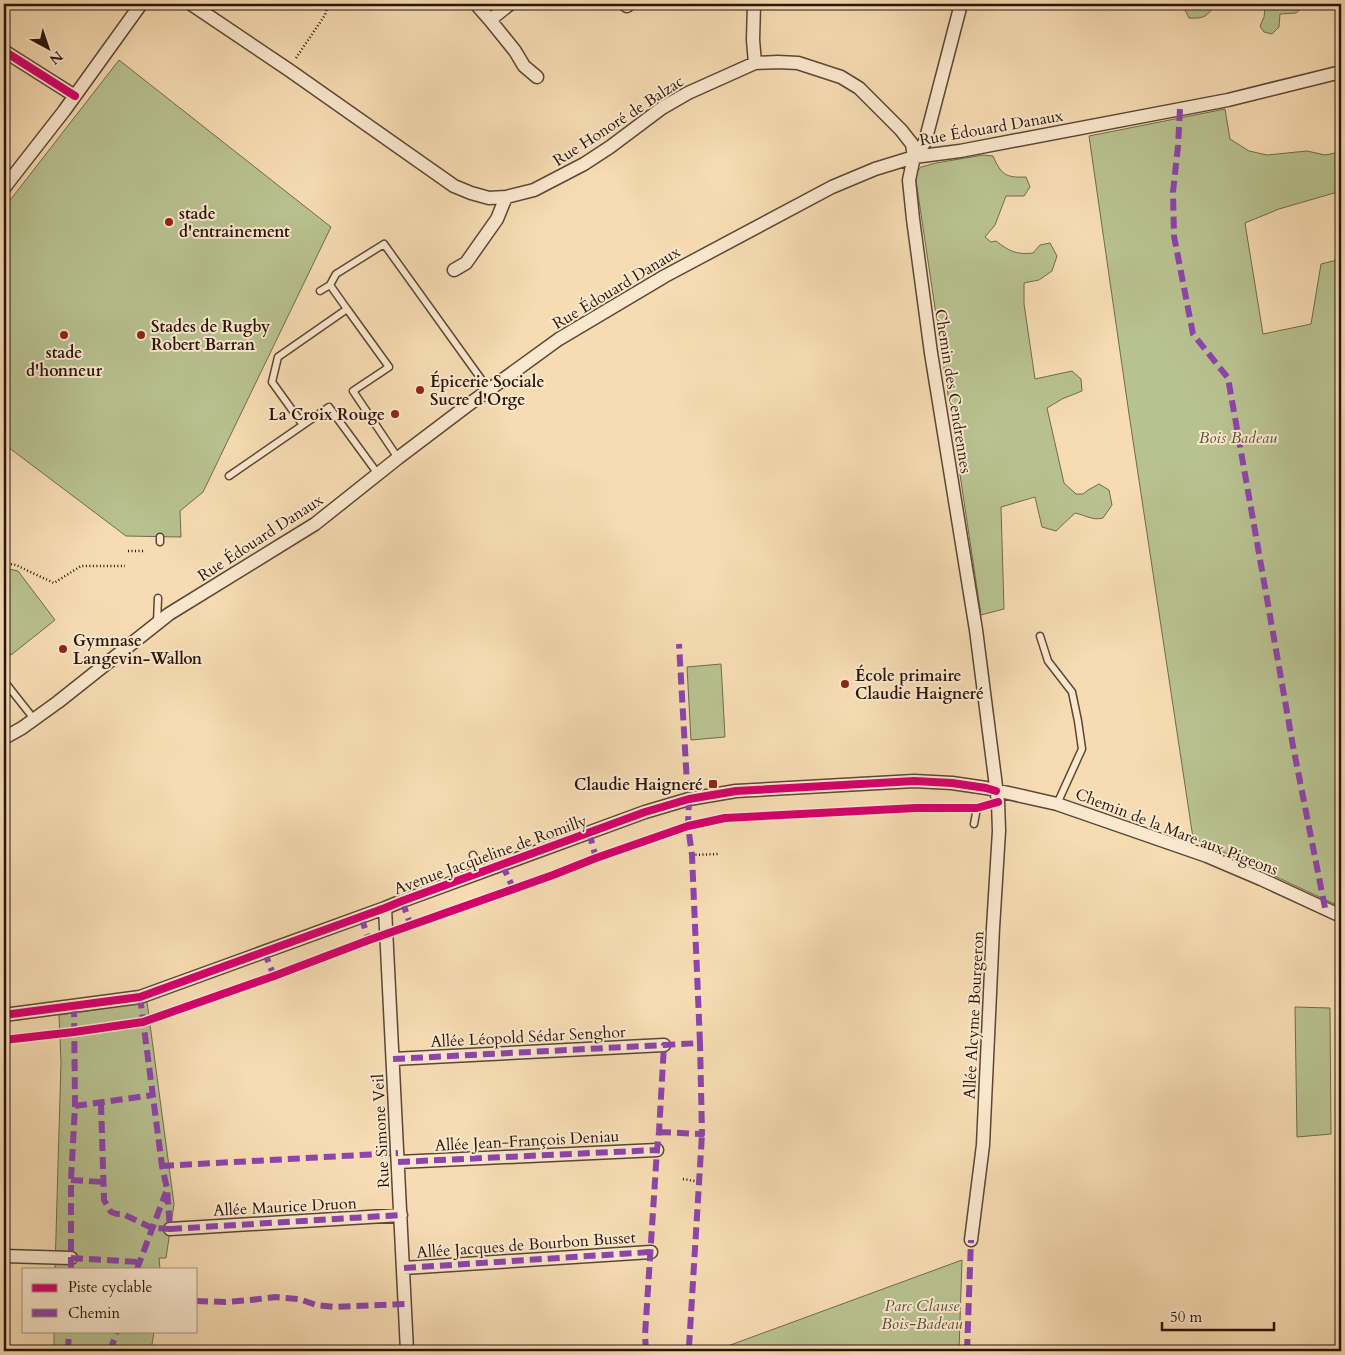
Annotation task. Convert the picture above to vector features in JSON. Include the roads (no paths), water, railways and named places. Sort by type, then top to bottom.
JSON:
[{"type":"street","points":[[4,188],[75,96],[141,4]]},
{"type":"street","name":"Rue Honoré de Balzac","points":[[191,4],[454,186],[489,198],[506,197],[534,190],[561,177],[603,151],[662,108],[682,96],[756,63],[798,63],[841,76],[859,88],[902,130],[912,144],[914,157]]},
{"type":"street","points":[[476,4],[514,50],[524,66],[537,77]]},
{"type":"street","points":[[490,20],[510,4]]},
{"type":"street","points":[[754,4],[753,40],[756,63]]},
{"type":"street","name":"Chemin des Cendrennes","points":[[961,4],[925,142],[914,157],[909,180],[931,353],[976,630],[996,791]]},
{"type":"street","points":[[4,51],[75,96]]},
{"type":"street","name":"Rue Édouard Danaux","points":[[4,738],[22,728],[58,702],[157,623],[315,524],[398,458],[559,339],[665,276],[832,187],[875,169],[914,157],[960,151],[1228,100],[1341,72]]},
{"type":"street","points":[[454,270],[466,263],[497,219],[506,197]]},
{"type":"street","name":"Avenue Jacqueline de Romilly","points":[[4,1015],[140,997],[645,812],[689,799],[736,791],[914,781],[952,783],[996,791]]},
{"type":"street","name":"Chemin de la Mare aux Pigeons","points":[[996,791],[1057,804],[1207,856],[1341,916]]},
{"type":"street","name":"Allée Alcyme Bourgeron","points":[[971,1240],[983,1146],[999,831],[996,791]]},
{"type":"street","name":"Rue Simone Veil","points":[[385,908],[407,1351]]},
{"type":"street","name":"Allée Léopold Sédar Senghor","points":[[393,1060],[664,1045]]},
{"type":"street","name":"Allée Jean-François Deniau","points":[[398,1162],[657,1150]]},
{"type":"street","name":"Allée Maurice Druon","points":[[170,1229],[401,1215]]},
{"type":"street","name":"Allée Jacques de Bourbon Busset","points":[[404,1268],[651,1252]]},
{"type":"street","points":[[4,1256],[71,1258]]},
{"type":"lane","points":[[320,291],[330,285],[336,274],[384,244],[489,390]]},
{"type":"lane","points":[[330,285],[389,368],[353,391],[398,458]]},
{"type":"lane","points":[[303,425],[272,382],[278,356],[347,309]]},
{"type":"lane","points":[[229,476],[329,407],[378,474]]},
{"type":"lane","points":[[157,623],[158,598]]},
{"type":"lane","points":[[1040,636],[1048,661],[1072,692],[1082,749],[1057,804]]},
{"type":"lane","points":[[4,681],[34,719]]},
{"type":"lane","points":[[974,824],[977,808]]},
{"type":"lane","points":[[473,855],[481,872]]},
{"type":"place","name":"stade d'entrainement","points":[[169,222]]},
{"type":"place","name":"stade d'honneur","points":[[64,335]]},
{"type":"place","name":"Stades de Rugby Robert Barran","points":[[141,335]]},
{"type":"place","name":"Épicerie Sociale Sucre d'Orge","points":[[420,390]]},
{"type":"place","name":"La Croix Rouge","points":[[395,414]]},
{"type":"place","name":"Gymnase Langevin-Wallon","points":[[63,649]]},
{"type":"place","name":"École primaire Claudie Haigneré","points":[[845,684]]},
{"type":"place","name":"Claudie Haigneré","points":[[713,784]]},
{"type":"park label","name":"Bois Badeau","points":[[1238,437]]},
{"type":"park label","name":"Parc Clause Bois-Badeau","points":[[922,1314]]}]
